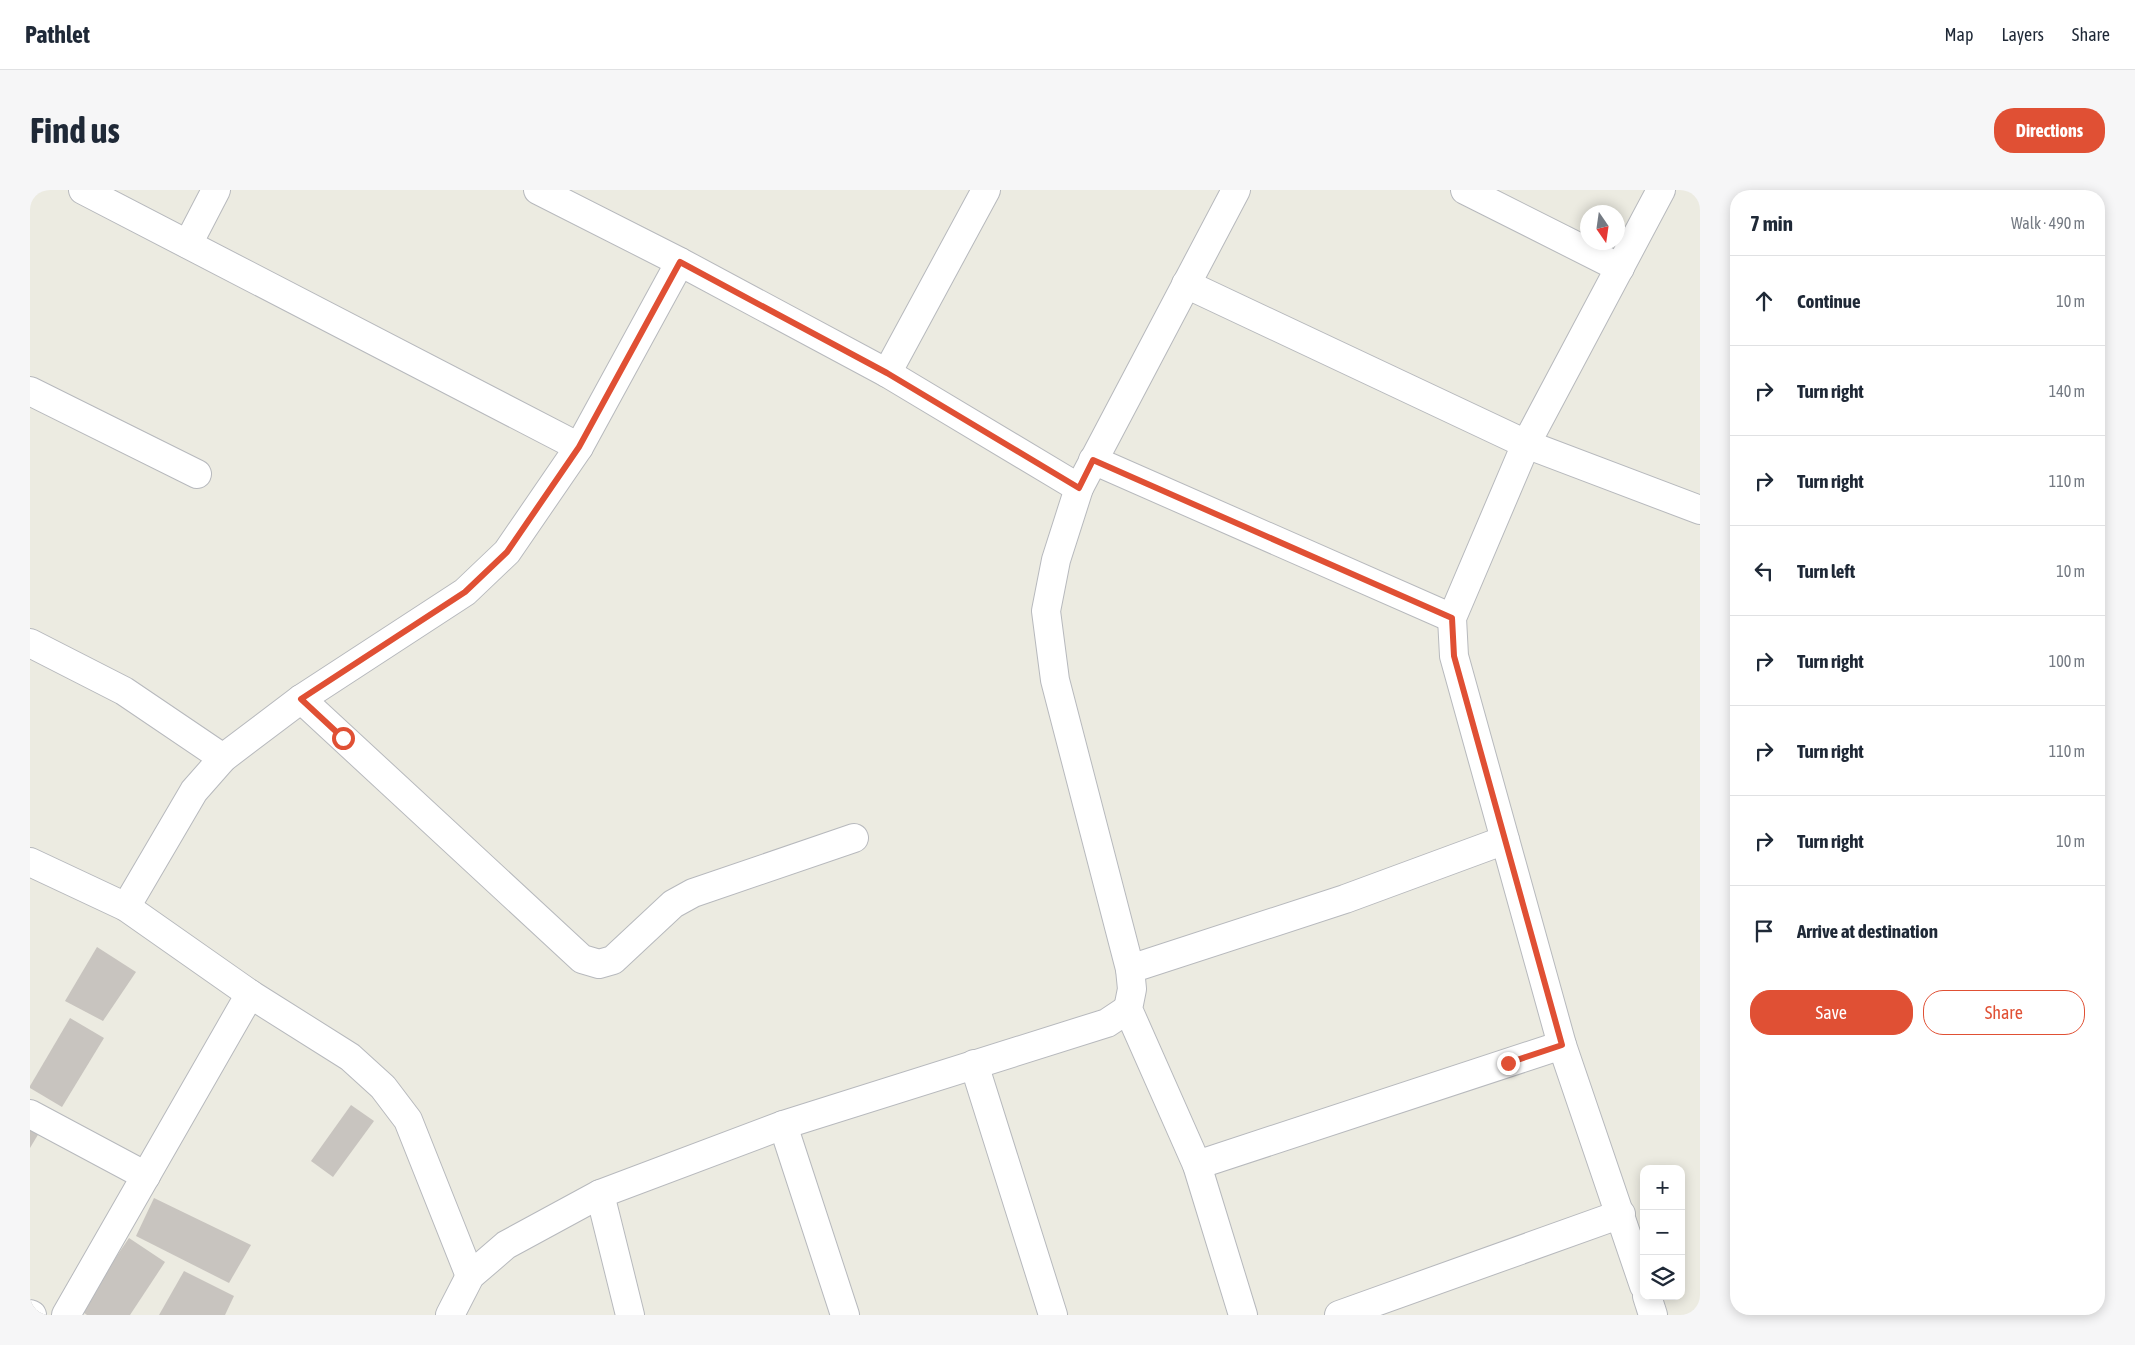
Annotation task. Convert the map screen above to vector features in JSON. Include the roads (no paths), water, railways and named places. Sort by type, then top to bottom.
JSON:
[{"type":"street","points":[[83,190],[579,447]]},
{"type":"street","points":[[188,244],[216,190]]},
{"type":"street","points":[[538,190],[680,262],[887,373],[1079,488]]},
{"type":"street","points":[[887,373],[986,190]]},
{"type":"street","points":[[1236,190],[1079,488],[1056,560],[1046,611],[1055,680],[1130,969],[1132,989],[1128,1009],[1197,1165],[1243,1315]]},
{"type":"street","points":[[1464,190],[1620,268]]},
{"type":"street","points":[[1640,1273],[1562,1045],[1454,656],[1452,618],[1526,444],[1661,190]]},
{"type":"street","points":[[126,907],[194,791],[223,758],[301,699],[465,592],[507,552],[579,447],[680,262]]},
{"type":"street","points":[[1186,284],[1526,444],[1700,510]]},
{"type":"street","points":[[30,391],[197,474]]},
{"type":"street","points":[[1093,460],[1452,618]]},
{"type":"street","points":[[30,642],[124,691],[223,758]]},
{"type":"street","points":[[301,699],[582,958],[599,964],[613,960],[673,904],[693,894],[854,838]]},
{"type":"street","points":[[1130,969],[1345,900],[1505,840]]},
{"type":"street","points":[[30,862],[126,907],[250,994],[350,1057],[383,1087],[408,1120],[470,1276]]},
{"type":"street","points":[[66,1315],[250,994]]},
{"type":"street","points":[[450,1315],[470,1276],[506,1245],[600,1194],[782,1125],[1107,1023],[1128,1009]]},
{"type":"street","points":[[1197,1165],[1562,1045]]},
{"type":"street","points":[[974,1064],[1053,1315]]},
{"type":"street","points":[[30,1114],[146,1176]]},
{"type":"street","points":[[782,1125],[845,1315]]},
{"type":"street","points":[[600,1194],[630,1315]]},
{"type":"street","points":[[1339,1315],[1621,1214]]},
{"type":"street","points":[[1648,1300],[1653,1315]]}]
